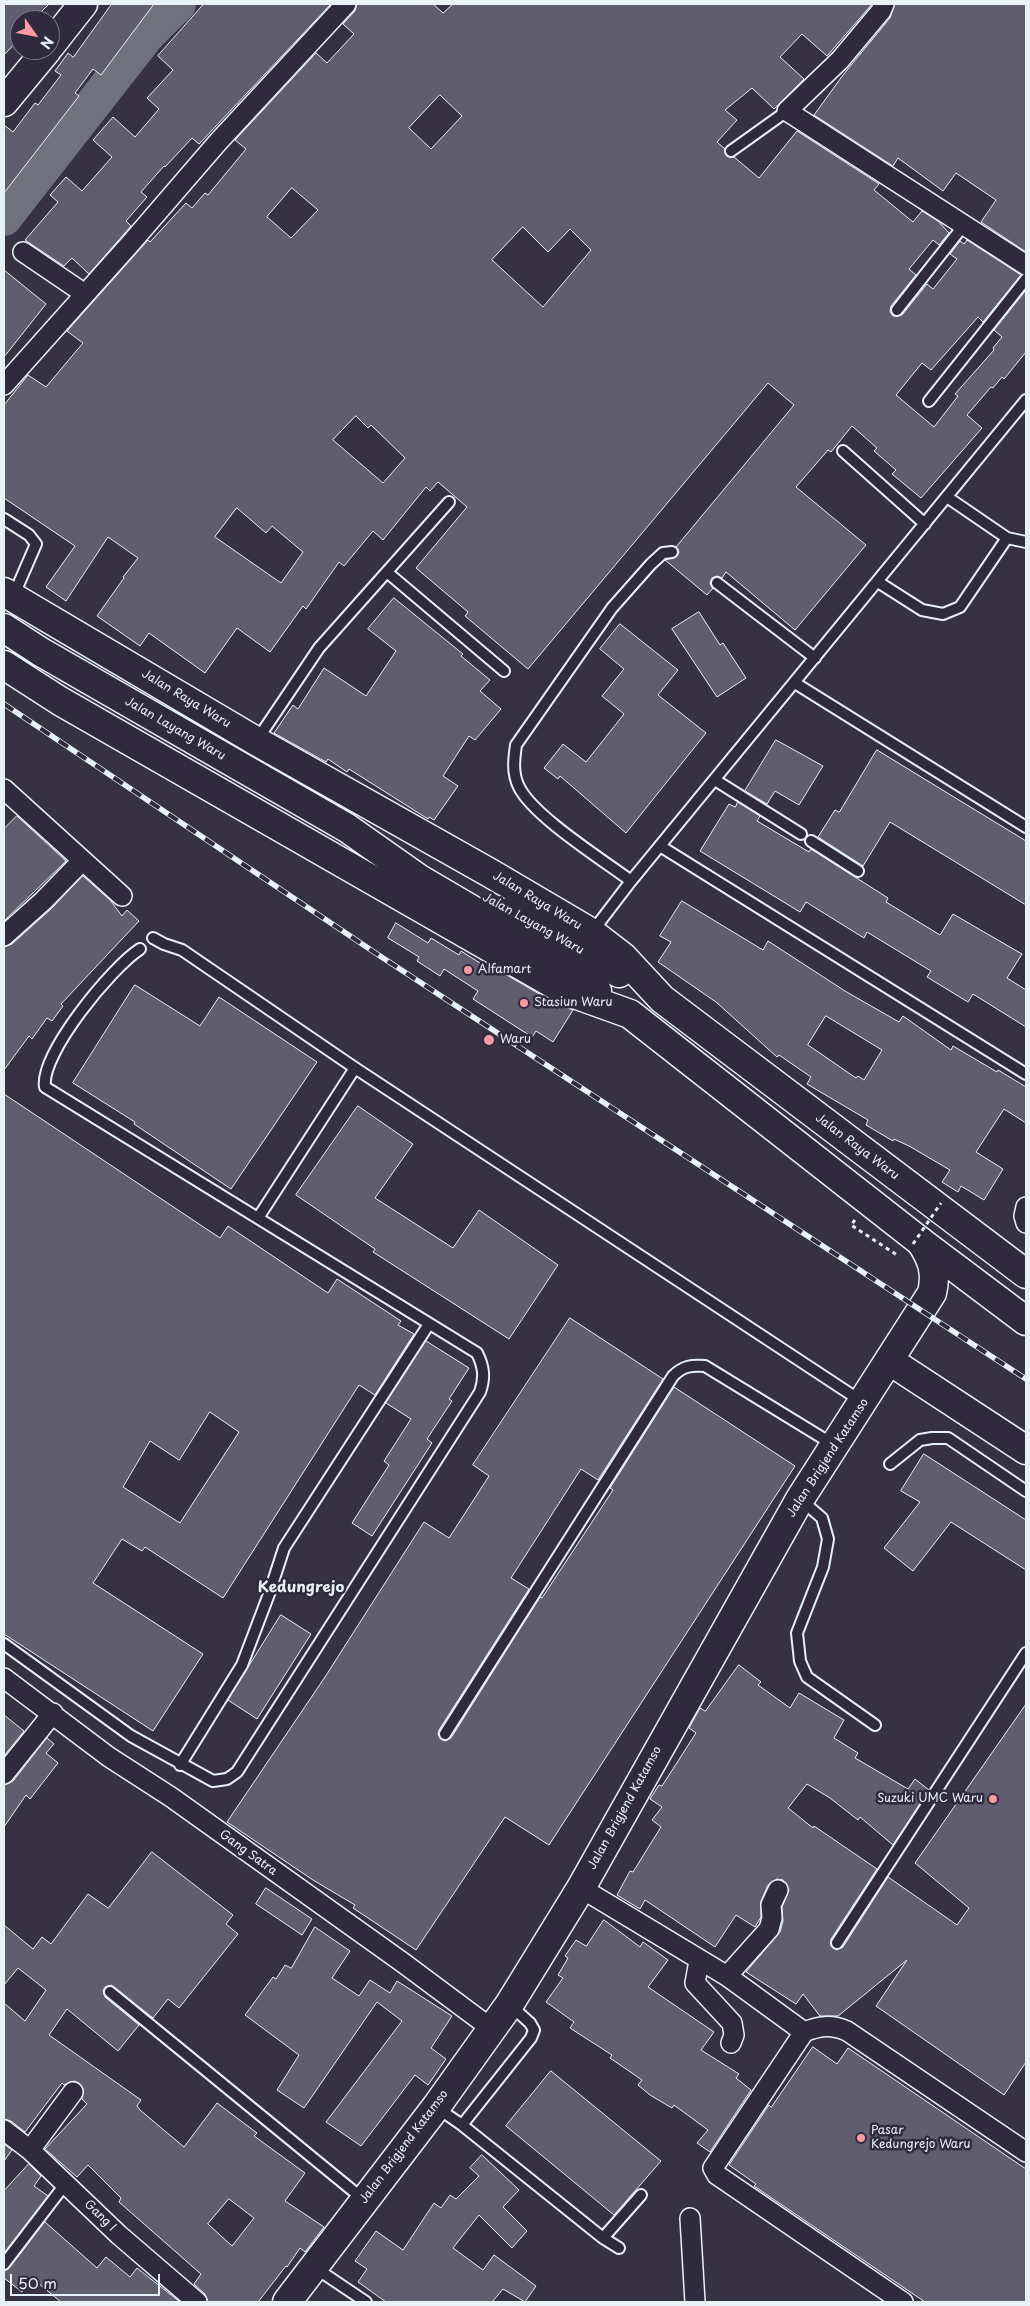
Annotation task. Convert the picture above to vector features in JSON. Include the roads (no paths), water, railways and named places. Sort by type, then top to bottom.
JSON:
[{"type":"main road","points":[[60,33],[83,4]]},
{"type":"main road","points":[[4,102],[38,60]]},
{"type":"main road","name":"Jalan Raya Waru","points":[[8,594],[256,741],[592,933],[623,957],[662,999],[1026,1274]]},
{"type":"main road","name":"Jalan Layang Waru","points":[[4,628],[41,652],[347,828],[418,878],[532,945],[630,1014]]},
{"type":"main road","points":[[4,665],[60,701],[566,991],[630,1014],[912,1248],[988,1294],[1026,1321]]},
{"type":"main road","name":"Jalan Layang Waru","points":[[347,828],[425,863],[594,958],[662,999]]},
{"type":"main road","name":"Jalan Brigjend Katamso","points":[[287,2302],[436,2107],[492,2029],[581,1888],[800,1499],[932,1293],[935,1272],[932,1262],[912,1248]]},
{"type":"main road","points":[[932,1293],[960,1288],[988,1294]]},
{"type":"main road","points":[[890,1361],[1026,1450]]},
{"type":"street","points":[[4,385],[218,142],[346,4]]},
{"type":"street","points":[[884,4],[881,11],[840,60],[788,111],[1026,265]]},
{"type":"street","points":[[23,252],[85,294]]},
{"type":"street","points":[[4,789],[122,896]]},
{"type":"street","points":[[4,936],[82,861]]},
{"type":"street","points":[[1026,1207],[1024,1216],[1026,1223]]},
{"type":"street","name":"Gang Satra","points":[[4,1678],[109,1757],[171,1797],[402,1962],[492,2029]]},
{"type":"street","points":[[4,1774],[53,1713]]},
{"type":"street","points":[[581,1888],[699,1961],[727,1976],[804,2032]]},
{"type":"street","points":[[727,1976],[769,1929],[772,1918],[771,1905],[778,1890]]},
{"type":"street","points":[[699,1961],[695,1983],[732,2023],[734,2034],[731,2042]]},
{"type":"street","points":[[903,2302],[717,2175],[713,2168],[804,2032],[820,2026],[836,2026],[846,2031],[1026,2152]]},
{"type":"street","points":[[30,2150],[73,2092]]},
{"type":"street","name":"Gang I","points":[[4,2130],[30,2150],[119,2235],[197,2302]]},
{"type":"street","points":[[690,2218],[695,2302]]},
{"type":"lane","points":[[731,151],[788,111]]},
{"type":"lane","points":[[897,310],[964,225]]},
{"type":"lane","points":[[930,401],[1026,279]]},
{"type":"lane","points":[[592,933],[631,881],[1026,401]]},
{"type":"lane","points":[[843,451],[925,524]]},
{"type":"lane","points":[[947,497],[1007,538],[1026,542]]},
{"type":"lane","points":[[256,741],[319,648],[388,573],[449,502]]},
{"type":"lane","points":[[4,519],[29,535],[36,544],[8,594]]},
{"type":"lane","points":[[878,582],[922,610],[943,614],[960,608],[1007,538]]},
{"type":"lane","points":[[631,881],[531,804],[518,786],[513,765],[516,745],[612,608],[651,564],[663,553],[672,552]]},
{"type":"lane","points":[[388,573],[504,672]]},
{"type":"lane","points":[[717,584],[815,658]]},
{"type":"lane","points":[[795,684],[1026,827]]},
{"type":"lane","points":[[715,780],[801,834]]},
{"type":"lane","points":[[811,841],[858,871]]},
{"type":"lane","points":[[660,846],[1026,1074]]},
{"type":"lane","points":[[153,938],[182,950],[355,1068],[863,1402]]},
{"type":"lane","points":[[4,1644],[131,1736],[213,1781],[227,1779],[237,1772],[480,1392],[484,1382],[484,1373],[477,1354],[45,1087],[46,1075],[72,1023],[105,980],[140,949]]},
{"type":"lane","points":[[258,1218],[355,1068]]},
{"type":"lane","points":[[180,1764],[242,1665],[284,1548],[429,1324]]},
{"type":"lane","points":[[444,1734],[673,1376],[682,1368],[693,1365],[705,1366],[835,1446]]},
{"type":"lane","points":[[890,1464],[920,1440],[948,1438],[1026,1491]]},
{"type":"lane","points":[[800,1499],[822,1518],[828,1539],[823,1567],[797,1633],[800,1661],[807,1677],[876,1725]]},
{"type":"lane","points":[[837,1943],[1026,1652]]},
{"type":"lane","points":[[110,1992],[364,2200]]},
{"type":"lane","points":[[462,2125],[531,2038],[534,2030],[530,2023],[509,2004]]},
{"type":"lane","points":[[436,2107],[462,2125],[603,2238],[619,2248]]},
{"type":"lane","points":[[4,2264],[66,2183]]},
{"type":"lane","points":[[603,2238],[641,2195]]},
{"type":"lane","points":[[314,2266],[366,2302]]},
{"type":"waterway","points":[[4,218],[147,35],[178,4]]},
{"type":"railway","points":[[4,704],[380,956],[1026,1379]]},
{"type":"place","name":"Alfamart","points":[[468,970]]},
{"type":"place","name":"Stasiun Waru","points":[[524,1003]]},
{"type":"place","name":"Waru","points":[[489,1040]]},
{"type":"place","name":"Suzuki UMC Waru","points":[[993,1799]]},
{"type":"place","name":"Pasar Kedungrejo Waru","points":[[861,2138]]},
{"type":"district","name":"Kedungrejo","points":[[301,1588]]}]
